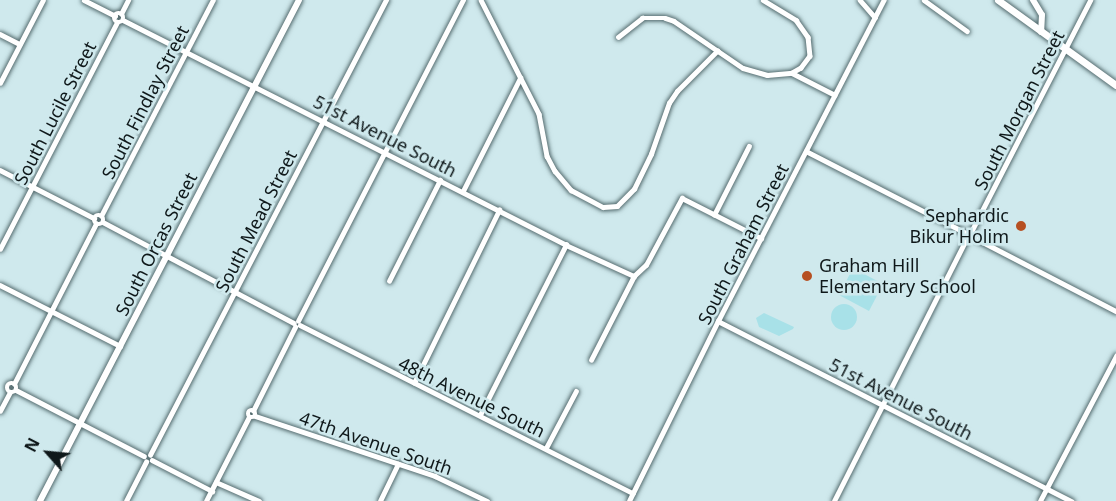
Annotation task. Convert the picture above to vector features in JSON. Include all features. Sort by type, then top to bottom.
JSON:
[{"type":"main road","points":[[998,0],[1116,85]]},
{"type":"street","points":[[0,83],[43,0]]},
{"type":"street","points":[[84,0],[120,19]]},
{"type":"street","name":"South Lucile Street","points":[[0,249],[128,0]]},
{"type":"street","name":"South Findlay Street","points":[[101,216],[213,0]]},
{"type":"street","name":"South Orcas Street","points":[[40,501],[299,0]]},
{"type":"street","name":"South Mead Street","points":[[149,457],[386,0]]},
{"type":"street","points":[[206,501],[463,0]]},
{"type":"street","points":[[481,0],[539,114],[547,156],[564,184],[603,207],[611,208],[623,201],[634,189],[651,154],[669,103],[678,90],[717,51]]},
{"type":"street","points":[[618,37],[634,22],[654,16],[674,21],[717,51],[754,72],[780,75],[792,73],[801,68],[810,56],[808,37],[796,20],[763,0]]},
{"type":"street","points":[[860,0],[875,17]]},
{"type":"street","name":"South Graham Street","points":[[629,501],[760,238],[884,0]]},
{"type":"street","points":[[924,0],[967,32]]},
{"type":"street","points":[[1033,0],[1042,15],[1041,32]]},
{"type":"street","name":"South Morgan Street","points":[[834,501],[1090,0]]},
{"type":"street","name":"51st Avenue South","points":[[120,19],[463,190],[566,245],[634,276]]},
{"type":"street","points":[[0,34],[20,44]]},
{"type":"street","points":[[792,73],[835,96]]},
{"type":"street","points":[[463,190],[520,78]]},
{"type":"street","points":[[714,215],[749,146]]},
{"type":"street","points":[[806,151],[1116,311]]},
{"type":"street","points":[[0,170],[95,221],[103,222],[101,216],[95,221],[15,387],[9,389],[0,411]]},
{"type":"street","points":[[389,281],[440,180]]},
{"type":"street","points":[[591,360],[634,276],[646,265],[682,198],[760,238]]},
{"type":"street","points":[[414,383],[499,210]]},
{"type":"street","name":"48th Avenue South","points":[[103,222],[234,292],[633,493]]},
{"type":"street","points":[[480,415],[566,245]]},
{"type":"street","points":[[0,285],[120,346]]},
{"type":"street","name":"51st Avenue South","points":[[718,321],[1072,501]]},
{"type":"street","points":[[1040,501],[1116,356]]},
{"type":"street","points":[[0,382],[9,389]]},
{"type":"street","points":[[15,387],[212,491]]},
{"type":"street","points":[[546,448],[576,391]]},
{"type":"street","name":"47th Avenue South","points":[[252,414],[441,478],[487,501]]},
{"type":"street","points":[[126,501],[149,457]]},
{"type":"street","points":[[380,501],[398,464]]},
{"type":"street","points":[[216,482],[259,501]]},
{"type":"shaded area","points":[[853,268],[883,284],[869,311],[839,295]]},
{"type":"shaded area","points":[[844,304],[853,308],[857,317],[853,326],[844,330],[835,326],[831,317],[835,308]]},
{"type":"shaded area","points":[[764,313],[794,327],[793,329],[779,336],[759,327],[756,318]]},
{"type":"place","name":"Sephardic Bikur Holim","points":[[1021,226]]},
{"type":"place","name":"Graham Hill Elementary School","points":[[807,276]]}]
